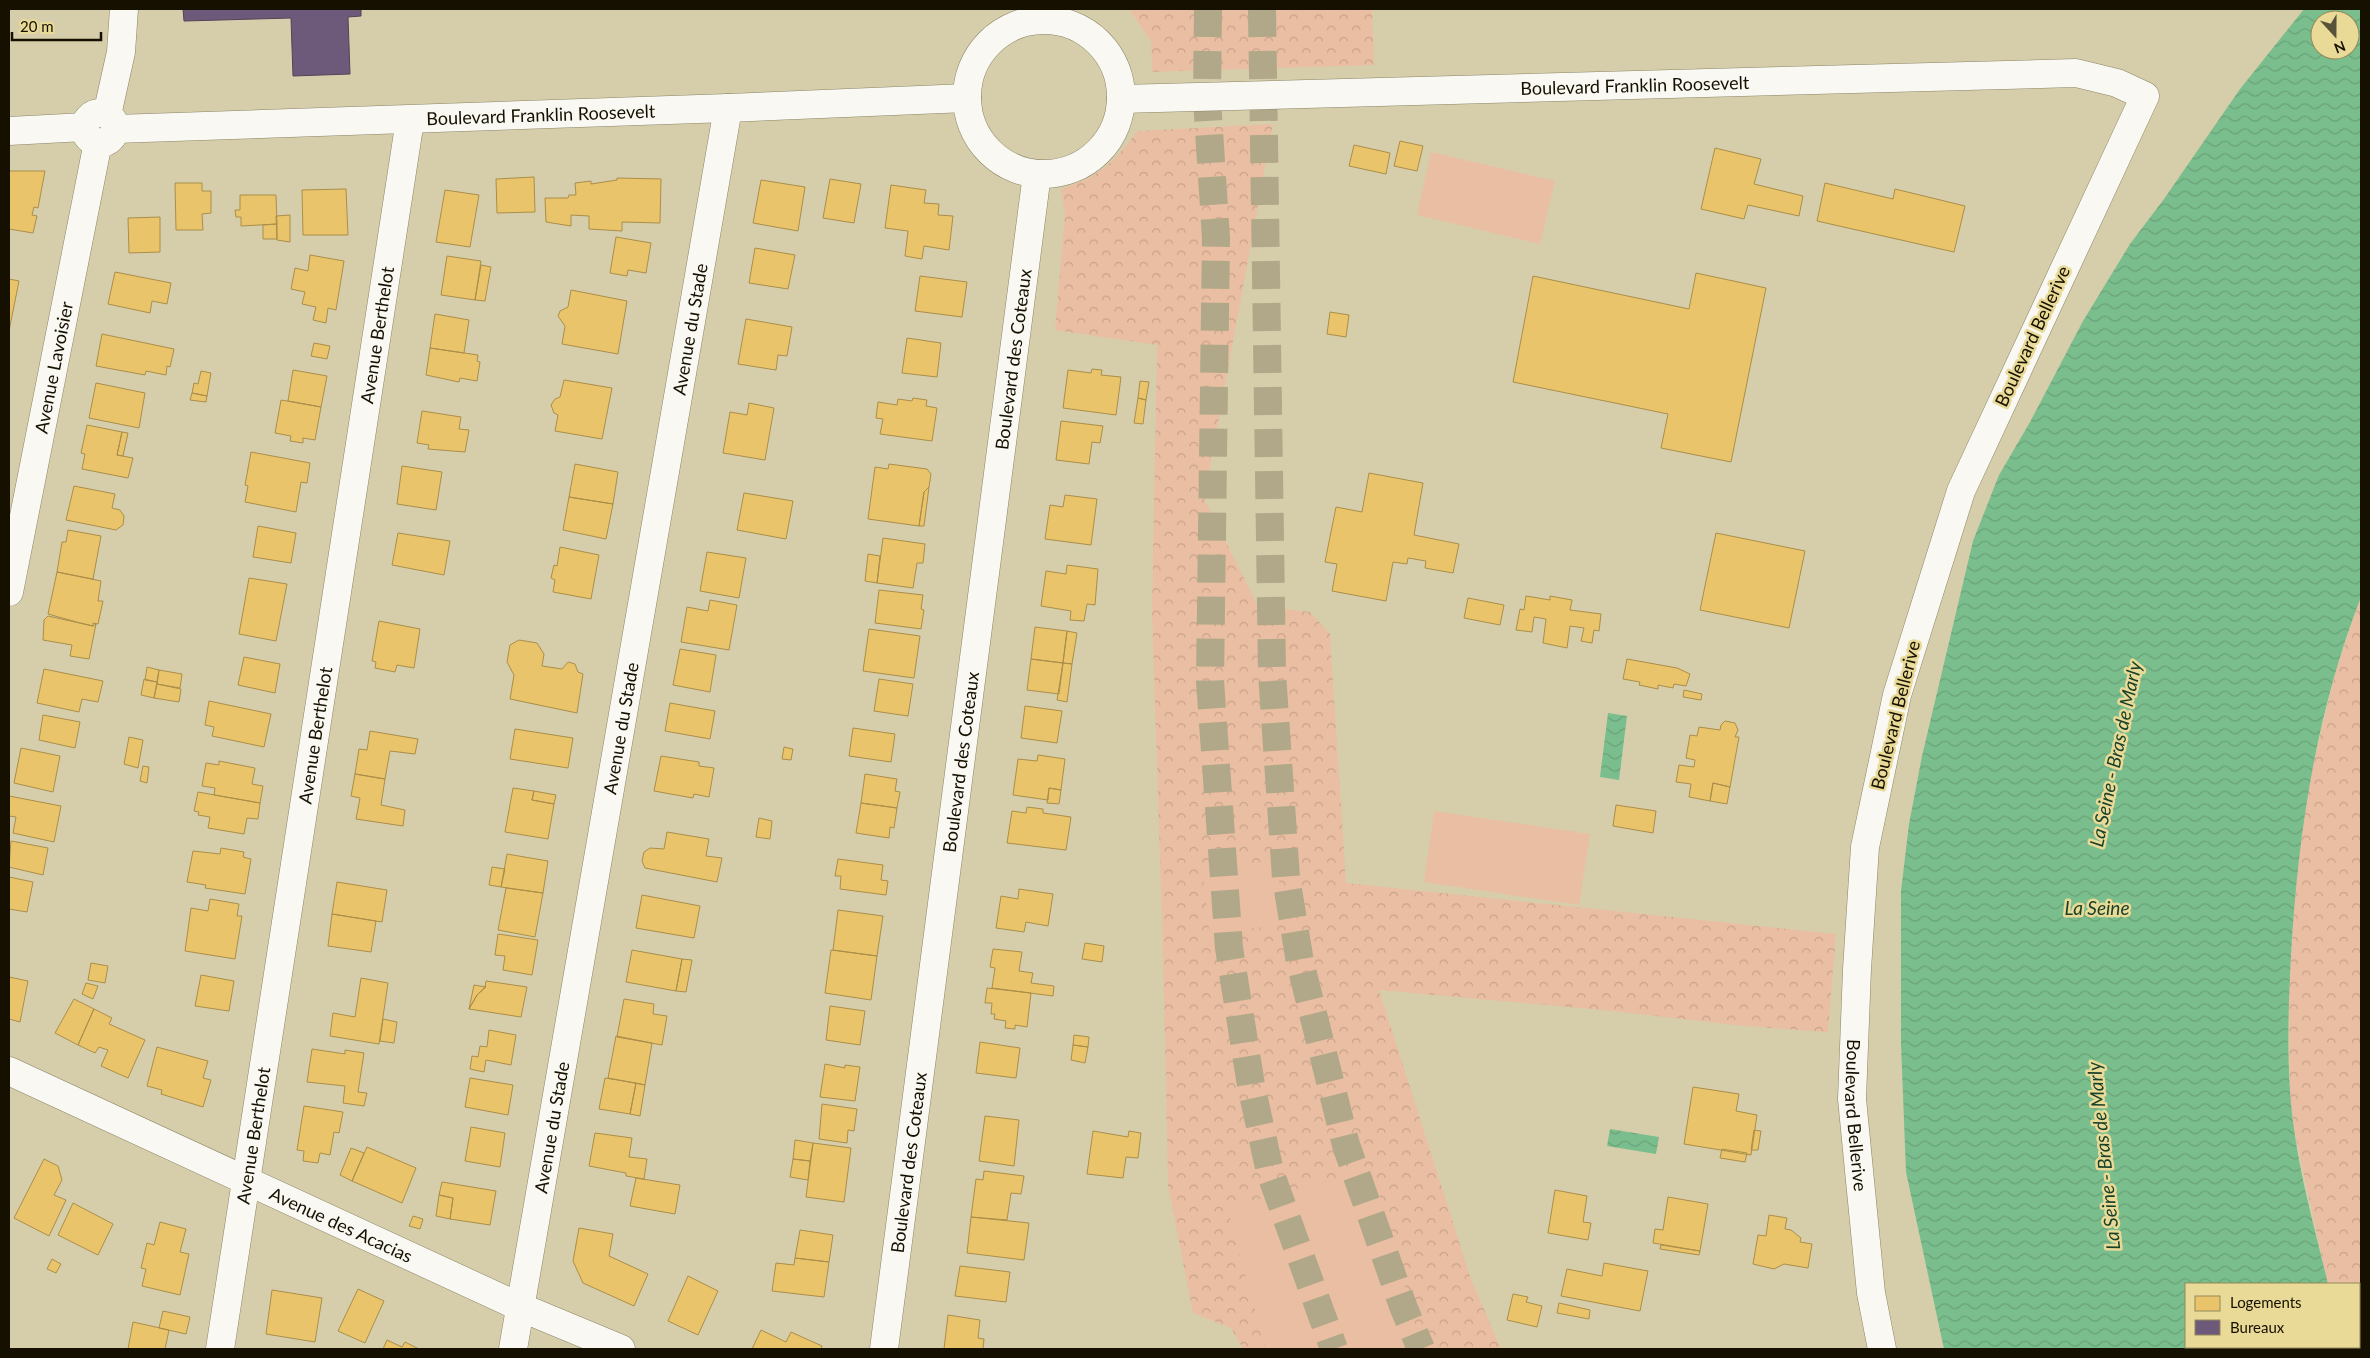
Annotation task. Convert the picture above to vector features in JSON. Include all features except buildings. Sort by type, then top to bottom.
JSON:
[{"type":"street","name":"Avenue Lavoisier","points":[[9,592],[101,128],[121,52],[124,9]]},
{"type":"street","points":[[1049,20],[1074,26],[1094,37],[1109,55],[1118,76],[1121,99],[1119,117],[1112,134],[1101,149],[1083,164],[1061,172],[1037,174],[1015,168],[995,157],[985,146],[970,120],[966,98],[970,73],[982,50],[1001,33],[1024,23],[1049,20]]},
{"type":"street","name":"Boulevard Franklin Roosevelt","points":[[1121,99],[2076,73],[2117,83],[2145,96]]},
{"type":"street","name":"Boulevard Bellerive","points":[[1882,1349],[1871,1293],[1852,1099],[1857,969],[1865,847],[1898,689],[1961,491],[2145,96]]},
{"type":"street","name":"Boulevard Franklin Roosevelt","points":[[9,131],[410,120],[966,98]]},
{"type":"street","name":"Avenue du Stade","points":[[513,1349],[728,108]]},
{"type":"street","name":"Avenue Berthelot","points":[[220,1349],[410,120]]},
{"type":"street","name":"Boulevard des Coteaux","points":[[884,1349],[1037,174]]},
{"type":"street","name":"Avenue des Acacias","points":[[9,1071],[520,1308],[621,1349]]},
{"type":"green space","points":[[1129,9],[1372,9],[1374,65],[1152,72],[1151,41]]},
{"type":"green space","points":[[1273,124],[1204,499],[1258,606],[1310,612],[1330,634],[1346,883],[1836,934],[1828,1032],[1744,1026],[1612,1011],[1379,990],[1471,1279],[1501,1349],[1243,1349],[1231,1328],[1193,1313],[1168,1186],[1152,611],[1157,345],[1055,330],[1065,213],[1061,189],[1096,174],[1113,160],[1137,131]]},
{"type":"green space","points":[[1431,152],[1555,181],[1540,244],[1417,215]]},
{"type":"green space","points":[[2361,597],[2361,1349],[2342,1348],[2360,1348],[2360,1283],[2328,1283],[2294,1130],[2290,1093],[2289,994],[2295,895],[2307,790],[2336,670]]},
{"type":"green space","points":[[1434,811],[1590,834],[1579,905],[1424,882]]},
{"type":"green space","points":[[1276,860],[1285,924],[1210,934],[1202,870]]},
{"type":"green space","points":[[1372,1168],[1422,1349],[1266,1349],[1227,1208]]},
{"type":"water","name":"La Seine","points":[[2304,9],[2361,9],[2361,597],[2345,640],[2332,684],[2312,773],[2304,818],[2294,909],[2289,999],[2288,1042],[2291,1108],[2305,1187],[2328,1283],[2185,1283],[2185,1348],[2343,1349],[1944,1349],[1906,1172],[1901,1044],[1901,891],[1909,824],[1922,756],[1973,541],[1999,475],[2030,422],[2083,321],[2130,244],[2164,199],[2240,89]]},
{"type":"water","points":[[1608,713],[1627,716],[1619,780],[1600,777]]},
{"type":"water","points":[[1610,1129],[1659,1137],[1656,1154],[1607,1146]]},
{"type":"tunnel","points":[[1208,9],[1207,100],[1216,238],[1210,681],[1229,948],[1251,1085],[1270,1172],[1334,1349]]},
{"type":"tunnel","points":[[1262,9],[1272,673],[1286,878],[1300,962],[1346,1145],[1403,1306],[1421,1349]]},
{"type":"water label","name":"La Seine - Bras de Marly","points":[[2115,754]]},
{"type":"water label","name":"La Seine - Bras de Marly","points":[[2103,1156]]}]
